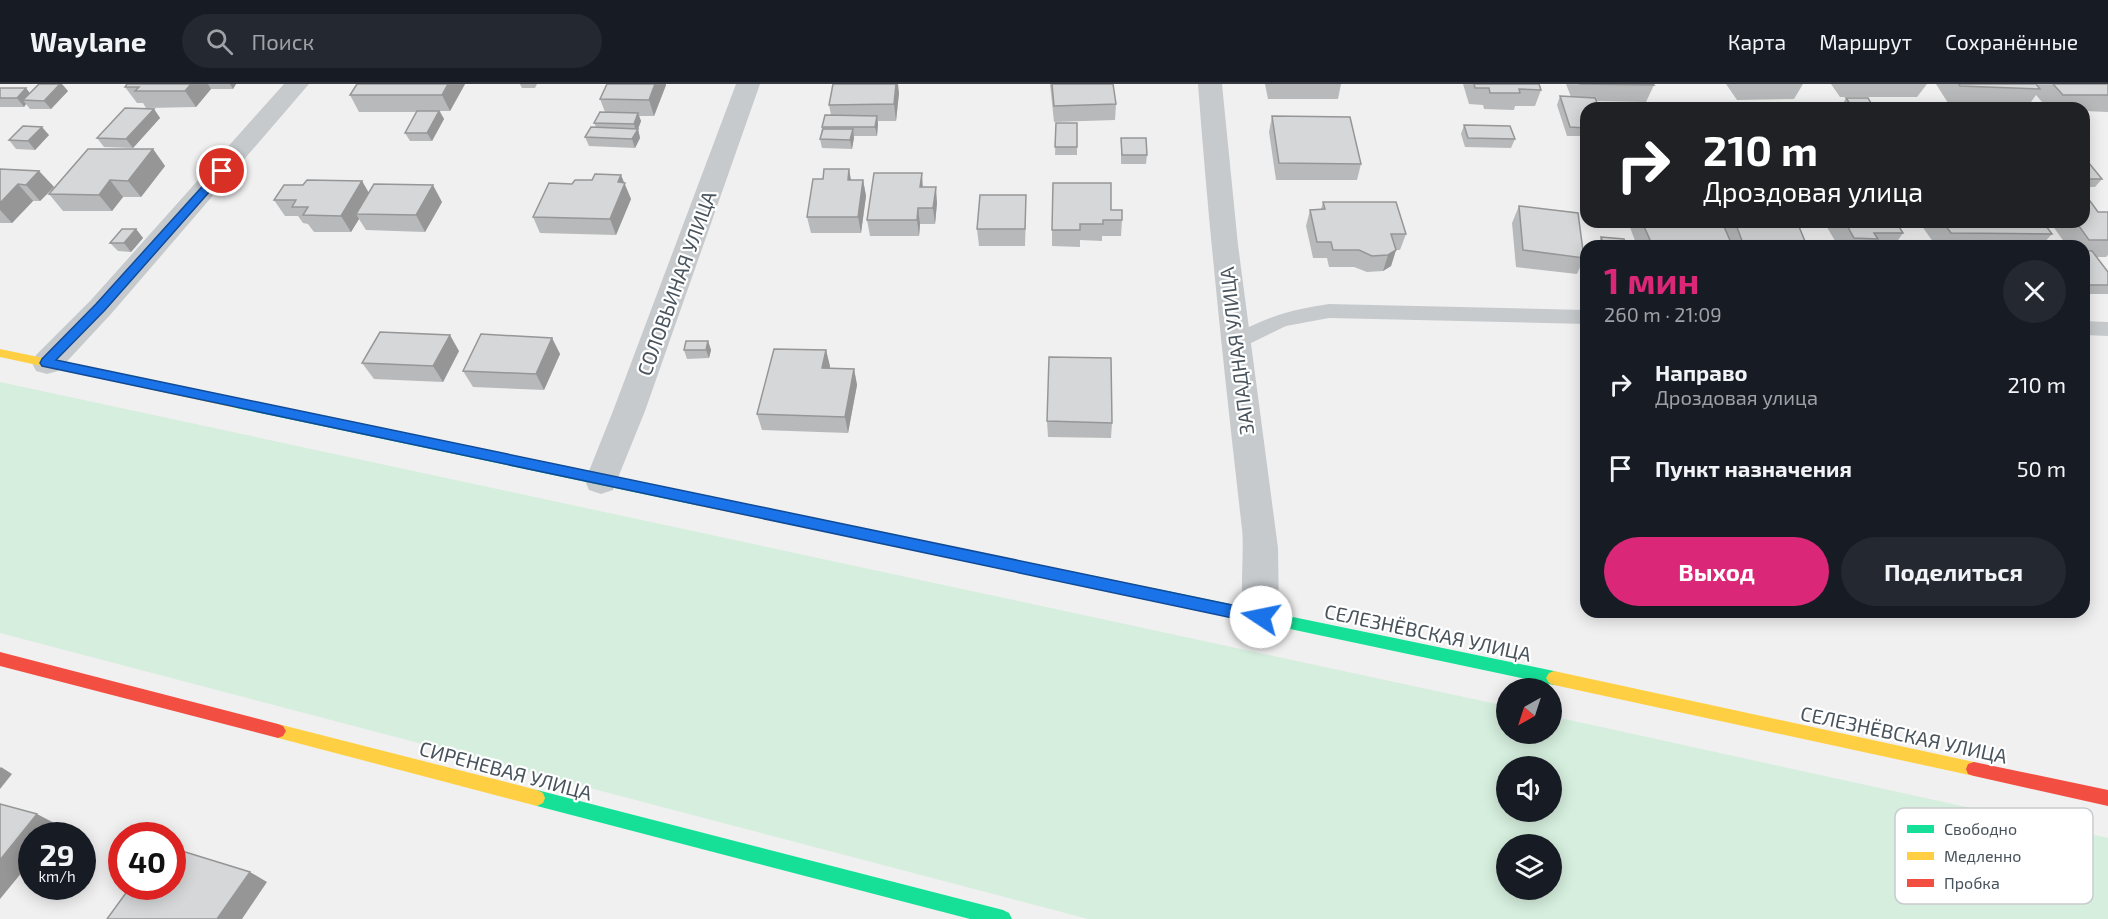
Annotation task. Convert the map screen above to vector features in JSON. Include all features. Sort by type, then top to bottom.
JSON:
[{"type":"street","points":[[47,363],[100,307],[297,84]]},
{"type":"street","name":"СОЛОВЬИНАЯ УЛИЦА","points":[[601,480],[629,411],[747,84]]},
{"type":"street","name":"ЗАПАДНАЯ УЛИЦА","points":[[1210,84],[1224,245],[1261,548],[1261,617]]},
{"type":"street","name":"СЕЛЕЗНЁВСКАЯ УЛИЦА","points":[[0,353],[1347,634],[2108,798]]},
{"type":"street","name":"СИРЕНЕВАЯ УЛИЦА","points":[[0,659],[1003,919]]},
{"type":"lane","points":[[1235,344],[1254,331],[1290,316],[1329,311],[1580,317]]},
{"type":"lane","points":[[2090,328],[2108,329]]},
{"type":"green space","points":[[0,382],[1496,704],[1496,744],[1562,744],[1562,718],[1971,808],[1895,808],[1895,904],[2093,904],[2093,835],[2108,838],[2108,919],[1088,919],[0,633]]},
{"type":"building","points":[[39,84],[60,84],[44,101],[23,100]]},
{"type":"building","points":[[127,84],[191,84],[185,91],[135,91],[139,87],[125,87]]},
{"type":"building","points":[[357,84],[448,84],[442,95],[350,95]]},
{"type":"building","points":[[607,84],[655,84],[649,100],[600,99]]},
{"type":"building","points":[[833,84],[896,84],[894,104],[829,105]]},
{"type":"building","points":[[1052,84],[1113,84],[1116,104],[1054,106]]},
{"type":"building","points":[[1474,84],[1539,84],[1541,90],[1519,89],[1520,93],[1490,93],[1489,88],[1475,88]]},
{"type":"building","points":[[1579,84],[1653,84],[1654,85]]},
{"type":"building","points":[[1959,84],[2036,84],[2040,89],[1960,86]]},
{"type":"building","points":[[2053,84],[2108,84],[2108,95],[2063,95]]},
{"type":"building","points":[[0,88],[26,88],[17,98],[0,98]]},
{"type":"building","points":[[1560,96],[1595,98],[1597,102],[1580,102],[1580,128],[1570,127]]},
{"type":"building","points":[[1846,98],[1868,98],[1870,102],[1849,102]]},
{"type":"building","points":[[125,108],[154,109],[126,139],[97,138]]},
{"type":"building","points":[[417,111],[439,111],[427,133],[405,133]]},
{"type":"building","points":[[600,112],[638,113],[634,124],[594,123]]},
{"type":"building","points":[[825,115],[877,116],[875,127],[822,127]]},
{"type":"building","points":[[1272,116],[1350,117],[1361,164],[1279,163]]},
{"type":"building","points":[[1056,123],[1077,123],[1077,147],[1055,147]]},
{"type":"building","points":[[1464,125],[1510,126],[1515,139],[1468,138]]},
{"type":"building","points":[[23,126],[42,127],[28,141],[9,140]]},
{"type":"building","points":[[591,127],[638,129],[632,139],[585,137]]},
{"type":"building","points":[[823,129],[853,129],[850,140],[820,139]]},
{"type":"building","points":[[1121,138],[1146,138],[1147,155],[1122,155]]},
{"type":"building","points":[[88,149],[153,149],[128,181],[110,180],[99,195],[49,194]]},
{"type":"building","points":[[2090,164],[2102,179],[2090,179]]},
{"type":"building","points":[[0,169],[39,171],[26,185],[18,184],[0,203]]},
{"type":"building","points":[[824,169],[849,169],[848,180],[863,180],[858,217],[807,217],[813,179],[823,179]]},
{"type":"building","points":[[874,173],[922,173],[920,187],[936,187],[933,208],[918,208],[917,220],[867,220]]},
{"type":"building","points":[[595,174],[621,175],[618,182],[625,183],[610,219],[533,217],[549,183],[572,184],[575,180],[592,180]]},
{"type":"building","points":[[307,180],[362,181],[341,216],[303,215],[308,207],[292,207],[296,200],[274,200],[284,185],[303,185]]},
{"type":"building","points":[[1053,183],[1111,183],[1111,210],[1122,210],[1122,220],[1103,220],[1103,224],[1080,224],[1080,230],[1052,230]]},
{"type":"building","points":[[374,184],[433,185],[416,215],[356,214]]},
{"type":"building","points":[[980,195],[1026,195],[1025,229],[977,229]]},
{"type":"building","points":[[2090,201],[2098,212],[2108,212],[2108,240],[2089,240],[2080,228],[2090,228]]},
{"type":"building","points":[[1323,202],[1396,202],[1406,234],[1391,234],[1396,250],[1388,255],[1372,256],[1359,250],[1333,250],[1331,242],[1317,242],[1310,210],[1325,209]]},
{"type":"building","points":[[1519,206],[1578,213],[1582,240],[1580,257],[1523,250]]},
{"type":"building","points":[[1645,228],[1725,228],[1730,240],[1650,240]]},
{"type":"building","points":[[1737,228],[1800,228],[1804,240],[1742,240]]},
{"type":"building","points":[[1848,228],[1900,228],[1903,233],[1874,233],[1878,239],[1854,238]]},
{"type":"building","points":[[1947,228],[2048,228],[2052,234],[1951,233]]},
{"type":"building","points":[[122,229],[136,229],[124,243],[110,243]]},
{"type":"building","points":[[1601,237],[1624,240],[1602,240]]},
{"type":"building","points":[[2090,251],[2108,272],[2108,285],[2090,285]]},
{"type":"building","points":[[380,332],[450,335],[433,366],[362,363]]},
{"type":"building","points":[[481,334],[552,338],[536,374],[463,371]]},
{"type":"building","points":[[686,341],[708,341],[706,350],[684,350]]},
{"type":"building","points":[[774,349],[826,350],[822,368],[854,369],[845,417],[757,414]]},
{"type":"building","points":[[1049,357],[1111,358],[1112,423],[1047,421]]},
{"type":"building","points":[[0,804],[37,814],[31,822],[18,822],[18,838],[0,860]]},
{"type":"building","points":[[186,852],[250,872],[217,919],[107,919],[121,900],[186,900]]},
{"type":"traffic: fast","points":[[236,403],[700,501]]},
{"type":"traffic: fast","points":[[1153,594],[1554,678]]},
{"type":"traffic: fast","points":[[537,798],[1003,919]]},
{"type":"traffic: slow","points":[[0,353],[236,403]]},
{"type":"traffic: slow","points":[[700,501],[1153,594]]},
{"type":"traffic: slow","points":[[1562,680],[1974,769]]},
{"type":"traffic: slow","points":[[278,731],[537,798]]},
{"type":"traffic: jam","points":[[0,659],[278,731]]},
{"type":"traffic: jam","points":[[1974,769],[2108,798]]},
{"type":"route","points":[[222,171],[47,363],[1261,617]]}]
